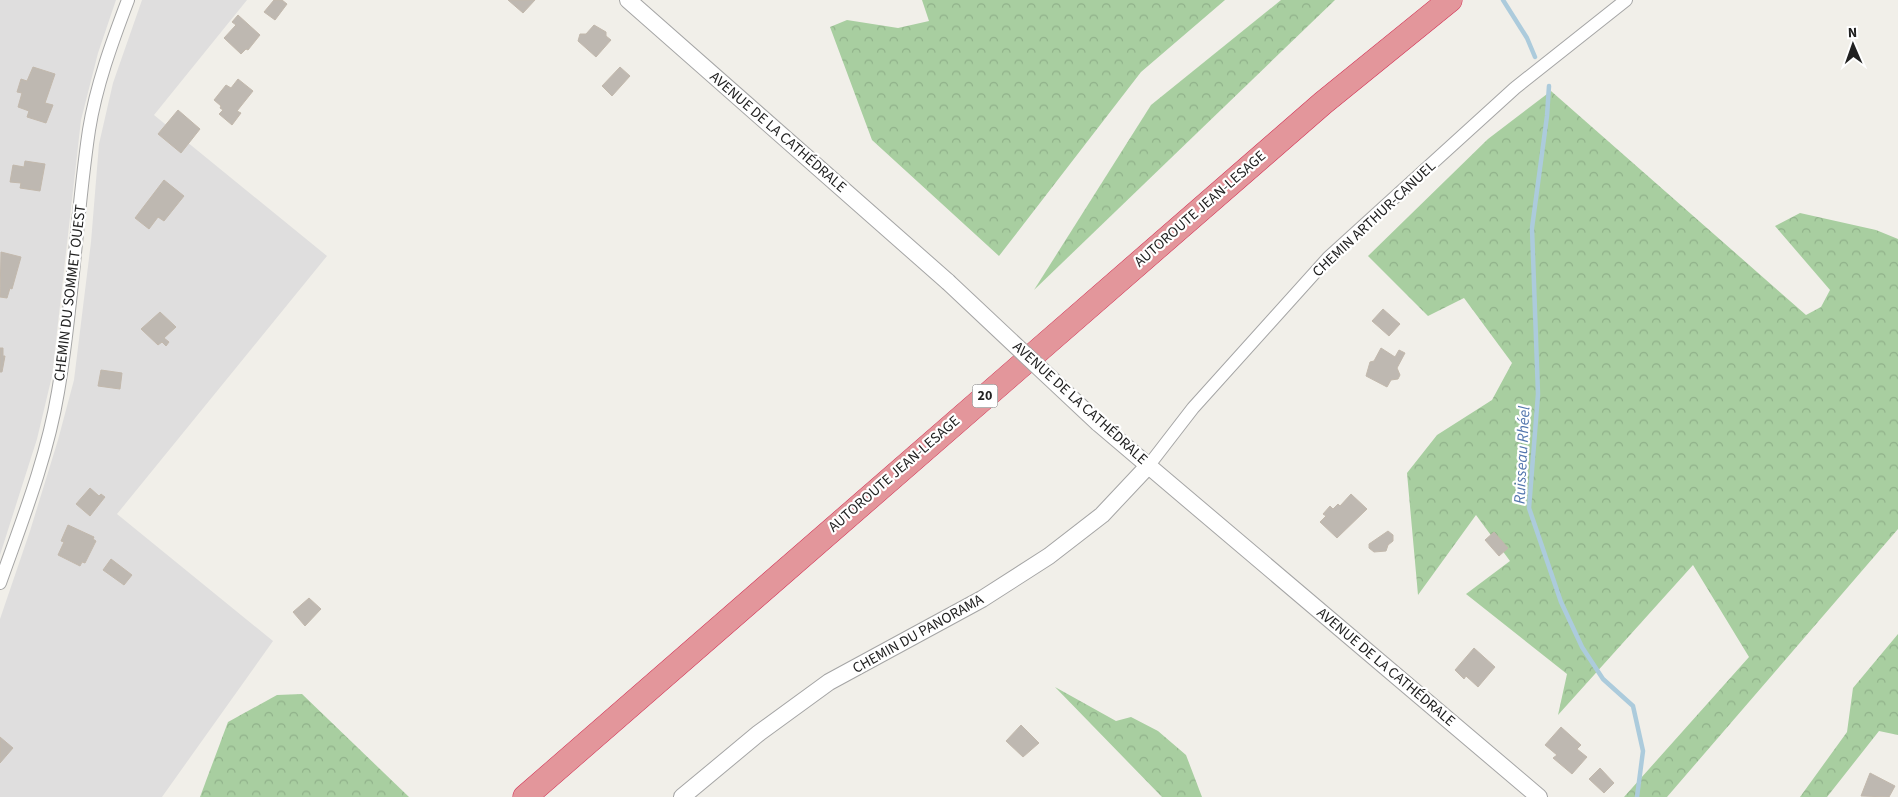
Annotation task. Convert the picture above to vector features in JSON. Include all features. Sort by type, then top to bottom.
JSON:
[{"type":"highway","name":"AUTOROUTE JEAN-LESAGE","points":[[525,797],[1300,122],[1450,0]]},
{"type":"street","name":"CHEMIN DU SOMMET OUEST","points":[[0,583],[40,471],[58,395],[70,320],[89,128],[108,55],[128,0]]},
{"type":"street","name":"AVENUE DE LA CATHÉDRALE","points":[[628,0],[948,282],[1098,423],[1539,797]]},
{"type":"street","name":"CHEMIN ARTHUR-CANUEL","points":[[1149,465],[1193,408],[1328,258],[1514,88],[1626,0]]},
{"type":"street","name":"CHEMIN DU PANORAMA","points":[[682,797],[759,733],[829,682],[982,599],[1049,556],[1102,515],[1149,465]]},
{"type":"shaded area","points":[[0,0],[116,0],[98,53],[81,120],[52,376],[37,439],[0,555]]},
{"type":"shaded area","points":[[142,0],[247,0],[154,115],[327,256],[117,514],[273,641],[162,797],[0,797],[0,619],[30,531],[74,380],[91,242],[99,144],[113,83]]},
{"type":"green space","points":[[922,0],[1225,0],[1141,72],[999,256],[872,140],[830,27],[847,20],[898,28],[929,21]]},
{"type":"green space","points":[[1281,0],[1335,0],[1034,290],[1151,105]]},
{"type":"green space","points":[[1551,91],[1806,315],[1821,307],[1830,290],[1775,226],[1800,213],[1876,230],[1898,239],[1898,529],[1667,797],[1624,797],[1749,657],[1693,565],[1558,715],[1567,674],[1466,594],[1510,561],[1476,515],[1418,595],[1407,473],[1437,435],[1492,400],[1512,363],[1464,298],[1428,316],[1368,256],[1488,139]]},
{"type":"green space","points":[[1898,634],[1898,735],[1879,731],[1827,797],[1800,797],[1847,732],[1853,688]]},
{"type":"green space","points":[[1055,687],[1116,721],[1131,717],[1158,731],[1186,755],[1202,797],[1162,797]]},
{"type":"green space","points":[[302,694],[409,797],[200,797],[228,722],[277,695]]},
{"type":"building","points":[[274,0],[282,0],[287,4],[275,20],[264,12]]},
{"type":"building","points":[[508,0],[535,0],[523,13]]},
{"type":"building","points":[[238,15],[260,35],[248,50],[246,49],[241,54],[224,38],[236,25],[232,22]]},
{"type":"building","points":[[594,25],[606,32],[606,36],[611,40],[596,57],[578,41],[580,34],[586,34]]},
{"type":"building","points":[[33,67],[55,74],[45,103],[53,105],[46,123],[27,117],[29,111],[18,107],[22,93],[17,92],[21,79],[27,81]]},
{"type":"building","points":[[620,67],[630,76],[612,96],[602,86]]},
{"type":"building","points":[[238,79],[253,91],[237,111],[241,113],[232,125],[219,114],[223,110],[214,100],[226,85],[231,88]]},
{"type":"building","points":[[178,110],[200,129],[181,153],[158,134]]},
{"type":"building","points":[[25,161],[45,164],[40,191],[20,188],[21,183],[10,182],[13,165],[24,167]]},
{"type":"building","points":[[164,180],[184,196],[164,221],[158,217],[149,229],[135,218]]},
{"type":"building","points":[[1,252],[21,257],[12,289],[10,288],[7,298],[0,297]]},
{"type":"building","points":[[1383,309],[1400,324],[1389,336],[1372,321]]},
{"type":"building","points":[[160,312],[176,327],[164,338],[169,342],[166,346],[162,342],[158,345],[141,329]]},
{"type":"building","points":[[0,348],[3,348],[3,356],[5,356],[2,372],[0,372]]},
{"type":"building","points":[[1381,348],[1395,357],[1399,350],[1405,353],[1397,368],[1400,375],[1398,379],[1391,380],[1387,387],[1366,376],[1370,362],[1374,361]]},
{"type":"building","points":[[101,370],[122,373],[120,389],[98,386]]},
{"type":"building","points":[[90,488],[99,496],[101,494],[105,497],[90,516],[76,504]]},
{"type":"building","points":[[1351,494],[1367,509],[1337,538],[1320,522],[1326,516],[1323,514],[1330,506],[1333,509],[1338,504],[1340,506]]},
{"type":"building","points":[[68,525],[94,537],[93,539],[96,541],[85,563],[82,562],[80,566],[58,555],[64,542],[61,541]]},
{"type":"building","points":[[1388,531],[1393,535],[1393,541],[1388,545],[1386,551],[1374,552],[1369,548],[1369,544]]},
{"type":"building","points":[[1494,532],[1508,548],[1499,556],[1485,540]]},
{"type":"building","points":[[111,559],[132,575],[124,585],[103,570]]},
{"type":"building","points":[[309,598],[321,609],[305,626],[293,612]]},
{"type":"building","points":[[1474,648],[1495,667],[1478,687],[1466,676],[1464,679],[1455,670]]},
{"type":"building","points":[[1021,725],[1039,743],[1023,757],[1006,741]]},
{"type":"building","points":[[1561,727],[1581,745],[1577,749],[1587,757],[1572,774],[1553,758],[1557,755],[1545,745]]},
{"type":"building","points":[[0,737],[13,748],[0,763]]},
{"type":"building","points":[[1600,768],[1614,783],[1604,793],[1589,779]]},
{"type":"building","points":[[1870,773],[1895,786],[1889,797],[1861,796]]},
{"type":"waterway","name":"Ruisseau Rhéel","points":[[1503,0],[1527,38],[1535,57]]},
{"type":"waterway","name":"Ruisseau Rhéel","points":[[1549,86],[1547,116],[1532,228],[1538,394],[1529,508],[1561,602],[1582,647],[1603,679],[1633,706],[1643,751],[1637,797]]}]
